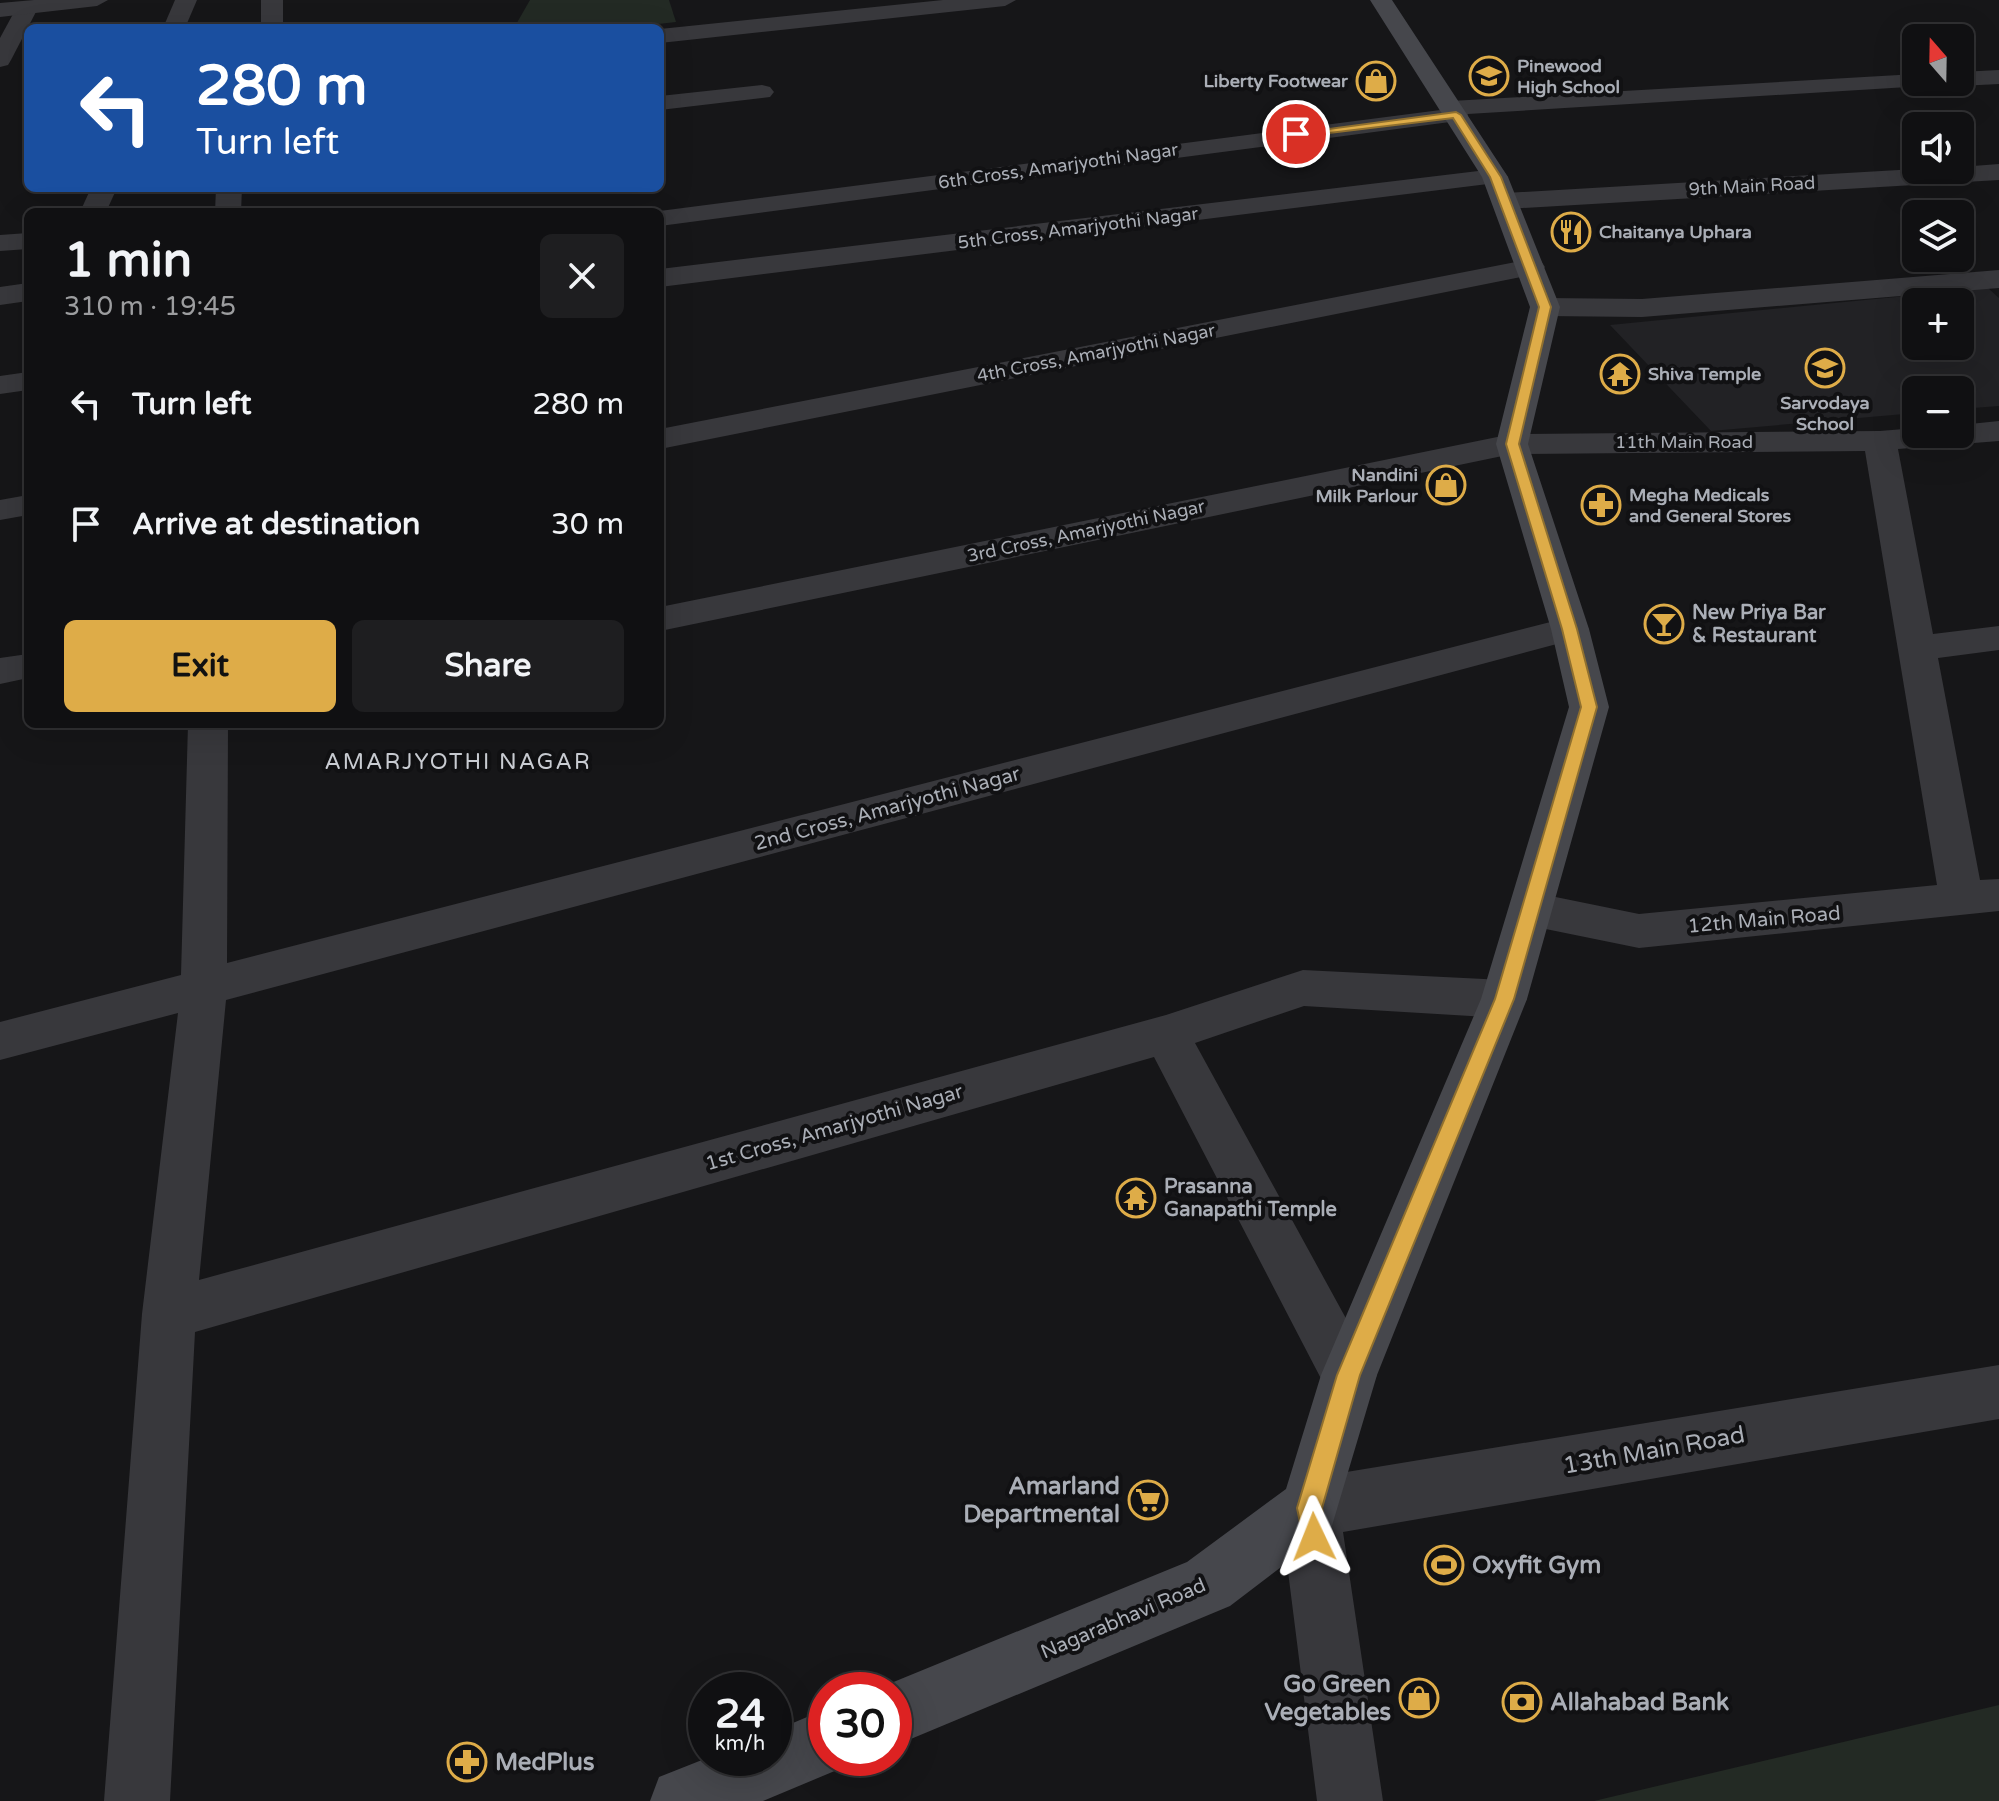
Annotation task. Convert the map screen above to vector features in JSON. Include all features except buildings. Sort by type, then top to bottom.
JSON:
[{"type":"main road","points":[[1310,1508],[1349,1375],[1504,999],[1589,707],[1570,629],[1512,444],[1545,307],[1501,189],[1381,0]]},
{"type":"main road","name":"Nagarabhavi Road","points":[[912,1707],[1208,1584],[1310,1508]]},
{"type":"main road","points":[[683,1801],[808,1749]]},
{"type":"street","points":[[0,10],[97,0]]},
{"type":"street","points":[[176,24],[186,0]]},
{"type":"street","points":[[272,0],[272,24]]},
{"type":"street","points":[[664,36],[1005,0]]},
{"type":"street","points":[[0,60],[27,8]]},
{"type":"street","points":[[1974,78],[1999,77]]},
{"type":"street","name":"6th Cross, Amarjyothi Nagar","points":[[664,217],[1453,112],[1902,82]]},
{"type":"street","points":[[664,103],[762,92]]},
{"type":"street","name":"9th Main Road","points":[[1501,189],[1999,172]]},
{"type":"street","name":"5th Cross, Amarjyothi Nagar","points":[[664,278],[1501,189]]},
{"type":"street","points":[[0,243],[24,241]]},
{"type":"street","name":"4th Cross, Amarjyothi Nagar","points":[[664,438],[1531,267]]},
{"type":"street","points":[[1545,307],[1642,308],[1999,279]]},
{"type":"street","points":[[0,296],[24,293]]},
{"type":"street","points":[[0,385],[24,382]]},
{"type":"street","name":"11th Main Road","points":[[1512,444],[1880,441],[1999,431]]},
{"type":"street","points":[[1880,441],[1917,648],[1981,898]]},
{"type":"street","name":"3rd Cross, Amarjyothi Nagar","points":[[664,618],[1512,444]]},
{"type":"street","points":[[0,510],[24,506]]},
{"type":"street","name":"2nd Cross, Amarjyothi Nagar","points":[[0,1041],[1570,629]]},
{"type":"street","points":[[1917,648],[1999,638]]},
{"type":"street","points":[[0,671],[24,667]]},
{"type":"street","points":[[137,1801],[169,1314],[204,988],[208,728]]},
{"type":"street","name":"12th Main Road","points":[[1531,909],[1639,931],[1981,898]]},
{"type":"street","name":"1st Cross, Amarjyothi Nagar","points":[[169,1314],[1166,1034],[1303,988],[1504,999]]},
{"type":"street","points":[[1166,1034],[1349,1375]]},
{"type":"street","name":"13th Main Road","points":[[1310,1508],[1999,1392]]},
{"type":"street","points":[[1310,1508],[1350,1801]]},
{"type":"shaded area","points":[[530,0],[669,0],[676,22],[658,24],[516,24]]},
{"type":"shaded area","name":"Sarvodaya School","points":[[1988,288],[1999,298],[1999,406],[1974,408],[1974,376],[1902,376],[1902,414],[1711,431],[1610,325],[1902,296],[1902,360],[1974,360],[1974,289]]},
{"type":"shaded area","points":[[1999,1705],[1999,1801],[1594,1801]]},
{"type":"place","name":"Pinewood High School","points":[[1489,76]]},
{"type":"place","name":"Liberty Footwear","points":[[1376,81]]},
{"type":"place","name":"Chaitanya Uphara","points":[[1571,232]]},
{"type":"place","name":"Sarvodaya School","points":[[1825,368]]},
{"type":"place","name":"Shiva Temple","points":[[1620,374]]},
{"type":"place","name":"Nandini Milk Parlour","points":[[1446,485]]},
{"type":"place","name":"Megha Medicals and General Stores","points":[[1601,505]]},
{"type":"place","name":"New Priya Bar & Restaurant","points":[[1664,624]]},
{"type":"place","name":"Prasanna Ganapathi Temple","points":[[1136,1198]]},
{"type":"place","name":"Amarland Departmental","points":[[1148,1500]]},
{"type":"place","name":"Oxyfit Gym","points":[[1444,1565]]},
{"type":"place","name":"Go Green Vegetables","points":[[1419,1698]]},
{"type":"place","name":"Allahabad Bank","points":[[1522,1702]]},
{"type":"place","name":"MedPlus","points":[[467,1762]]},
{"type":"district","name":"AMARJYOTHI NAGAR","points":[[458,761]]},
{"type":"route","points":[[1296,134],[1456,115],[1495,177],[1545,307],[1512,444],[1570,629],[1589,707],[1504,999],[1349,1375],[1310,1508],[1314,1537]]}]
